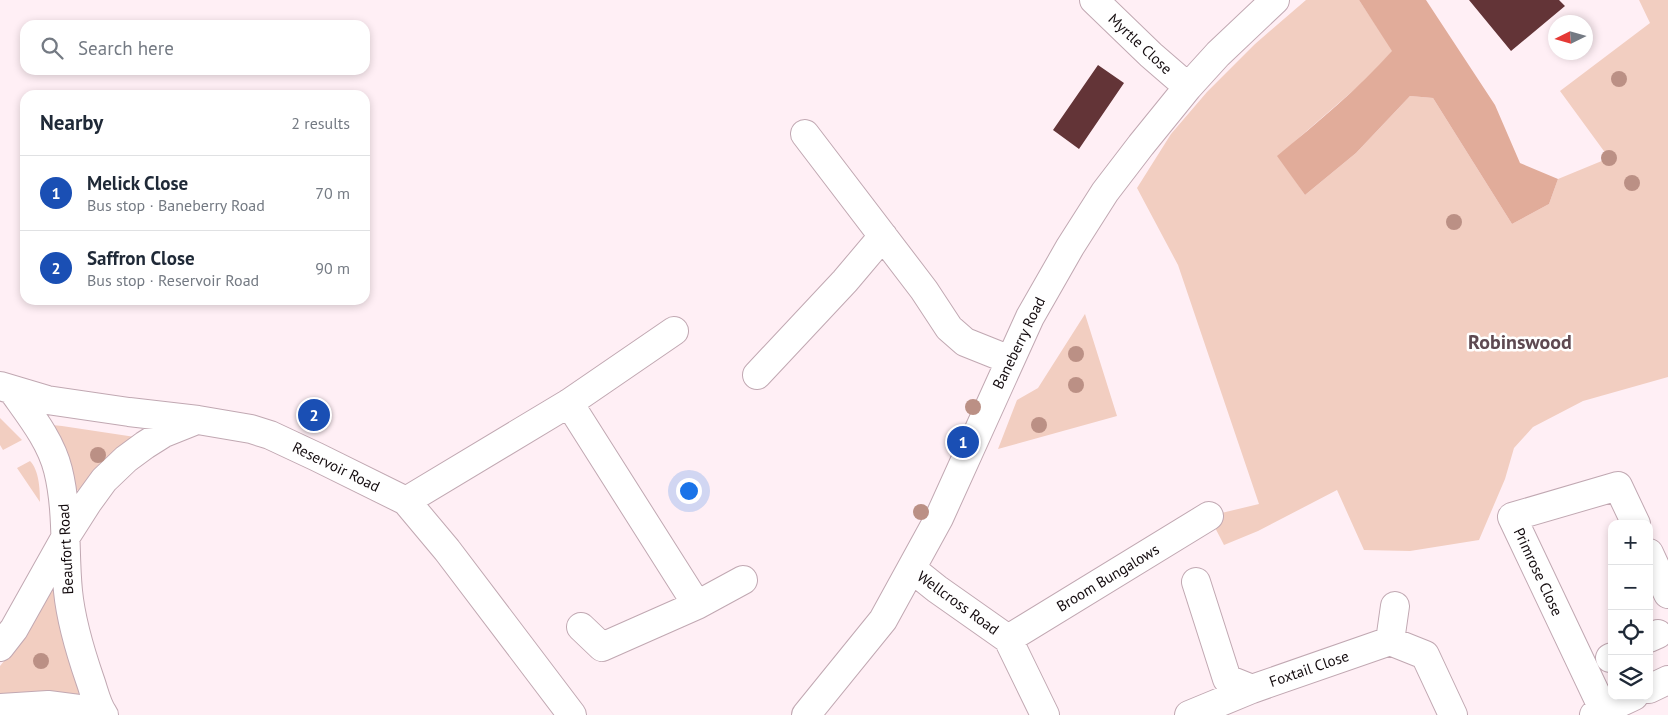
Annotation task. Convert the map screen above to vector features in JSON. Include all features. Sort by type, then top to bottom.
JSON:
[{"type":"street","name":"Myrtle Close","points":[[1094,0],[1151,55],[1188,87]]},
{"type":"street","name":"Baneberry Road","points":[[806,715],[883,620],[939,518],[1030,317],[1070,247],[1105,192],[1140,145],[1188,87],[1218,54],[1275,0]]},
{"type":"street","points":[[805,134],[924,290],[948,328],[965,342],[1010,360]]},
{"type":"street","points":[[757,375],[845,281],[883,236]]},
{"type":"street","points":[[406,501],[569,403],[674,331]]},
{"type":"street","name":"Reservoir Road","points":[[7,389],[48,400],[251,429],[270,435],[406,501],[447,550],[572,715]]},
{"type":"street","name":"Beaufort Road","points":[[7,389],[50,446],[58,468],[64,499],[68,592],[74,631],[80,653],[103,714]]},
{"type":"street","points":[[569,403],[697,605]]},
{"type":"street","points":[[0,647],[14,629],[94,493],[111,472],[164,433],[198,420]]},
{"type":"street","name":"Primrose Close","points":[[1599,713],[1512,517],[1618,486],[1634,520]]},
{"type":"street","name":"Broom Bungalows","points":[[1008,639],[1209,516]]},
{"type":"street","points":[[1653,562],[1668,594]]},
{"type":"street","name":"Wellcross Road","points":[[912,569],[937,590],[1008,639],[1044,715]]},
{"type":"street","points":[[581,627],[602,647],[697,605],[743,580]]},
{"type":"street","name":"Foxtail Close","points":[[1196,582],[1227,679],[1252,689],[1390,642]]},
{"type":"street","points":[[1395,606],[1390,642],[1425,655],[1453,715]]},
{"type":"street","points":[[1189,715],[1252,689]]},
{"type":"street","points":[[1599,713],[1622,700]]},
{"type":"street","points":[[0,708],[48,705],[103,714]]},
{"type":"shaded area","points":[[1306,0],[1359,0],[1393,51],[1363,82],[1278,156],[1305,195],[1356,153],[1410,96],[1433,98],[1512,224],[1549,204],[1558,179],[1609,158],[1560,91],[1650,23],[1639,0],[1668,0],[1668,377],[1583,401],[1533,427],[1514,448],[1505,479],[1479,540],[1410,551],[1364,550],[1337,490],[1258,531],[1224,545],[1209,516],[1259,504],[1178,265],[1137,188],[1171,134],[1207,92],[1255,44]]},
{"type":"shaded area","points":[[1359,0],[1426,0],[1495,105],[1520,163],[1558,179],[1549,204],[1512,224],[1433,98],[1410,96],[1356,153],[1305,195],[1277,156],[1351,93],[1392,51]]},
{"type":"shaded area","points":[[1085,314],[1117,416],[998,449],[1017,400],[1038,388]]},
{"type":"shaded area","points":[[0,418],[22,440],[3,450],[0,445]]},
{"type":"shaded area","points":[[52,425],[135,437],[105,460],[80,491],[76,490]]},
{"type":"shaded area","points":[[30,461],[37,474],[40,502],[17,468]]},
{"type":"shaded area","points":[[52,589],[55,589],[80,692],[76,696],[0,696],[0,666],[18,644]]},
{"type":"building","points":[[1469,0],[1559,0],[1565,6],[1554,15],[1548,15],[1548,20],[1511,51]]},
{"type":"building","points":[[1098,65],[1124,83],[1079,149],[1053,130]]},
{"type":"place","name":"Saffron Close","points":[[314,415]]},
{"type":"place","name":"Melick Close","points":[[963,442]]},
{"type":"district","name":"Robinswood","points":[[1520,342]]}]
